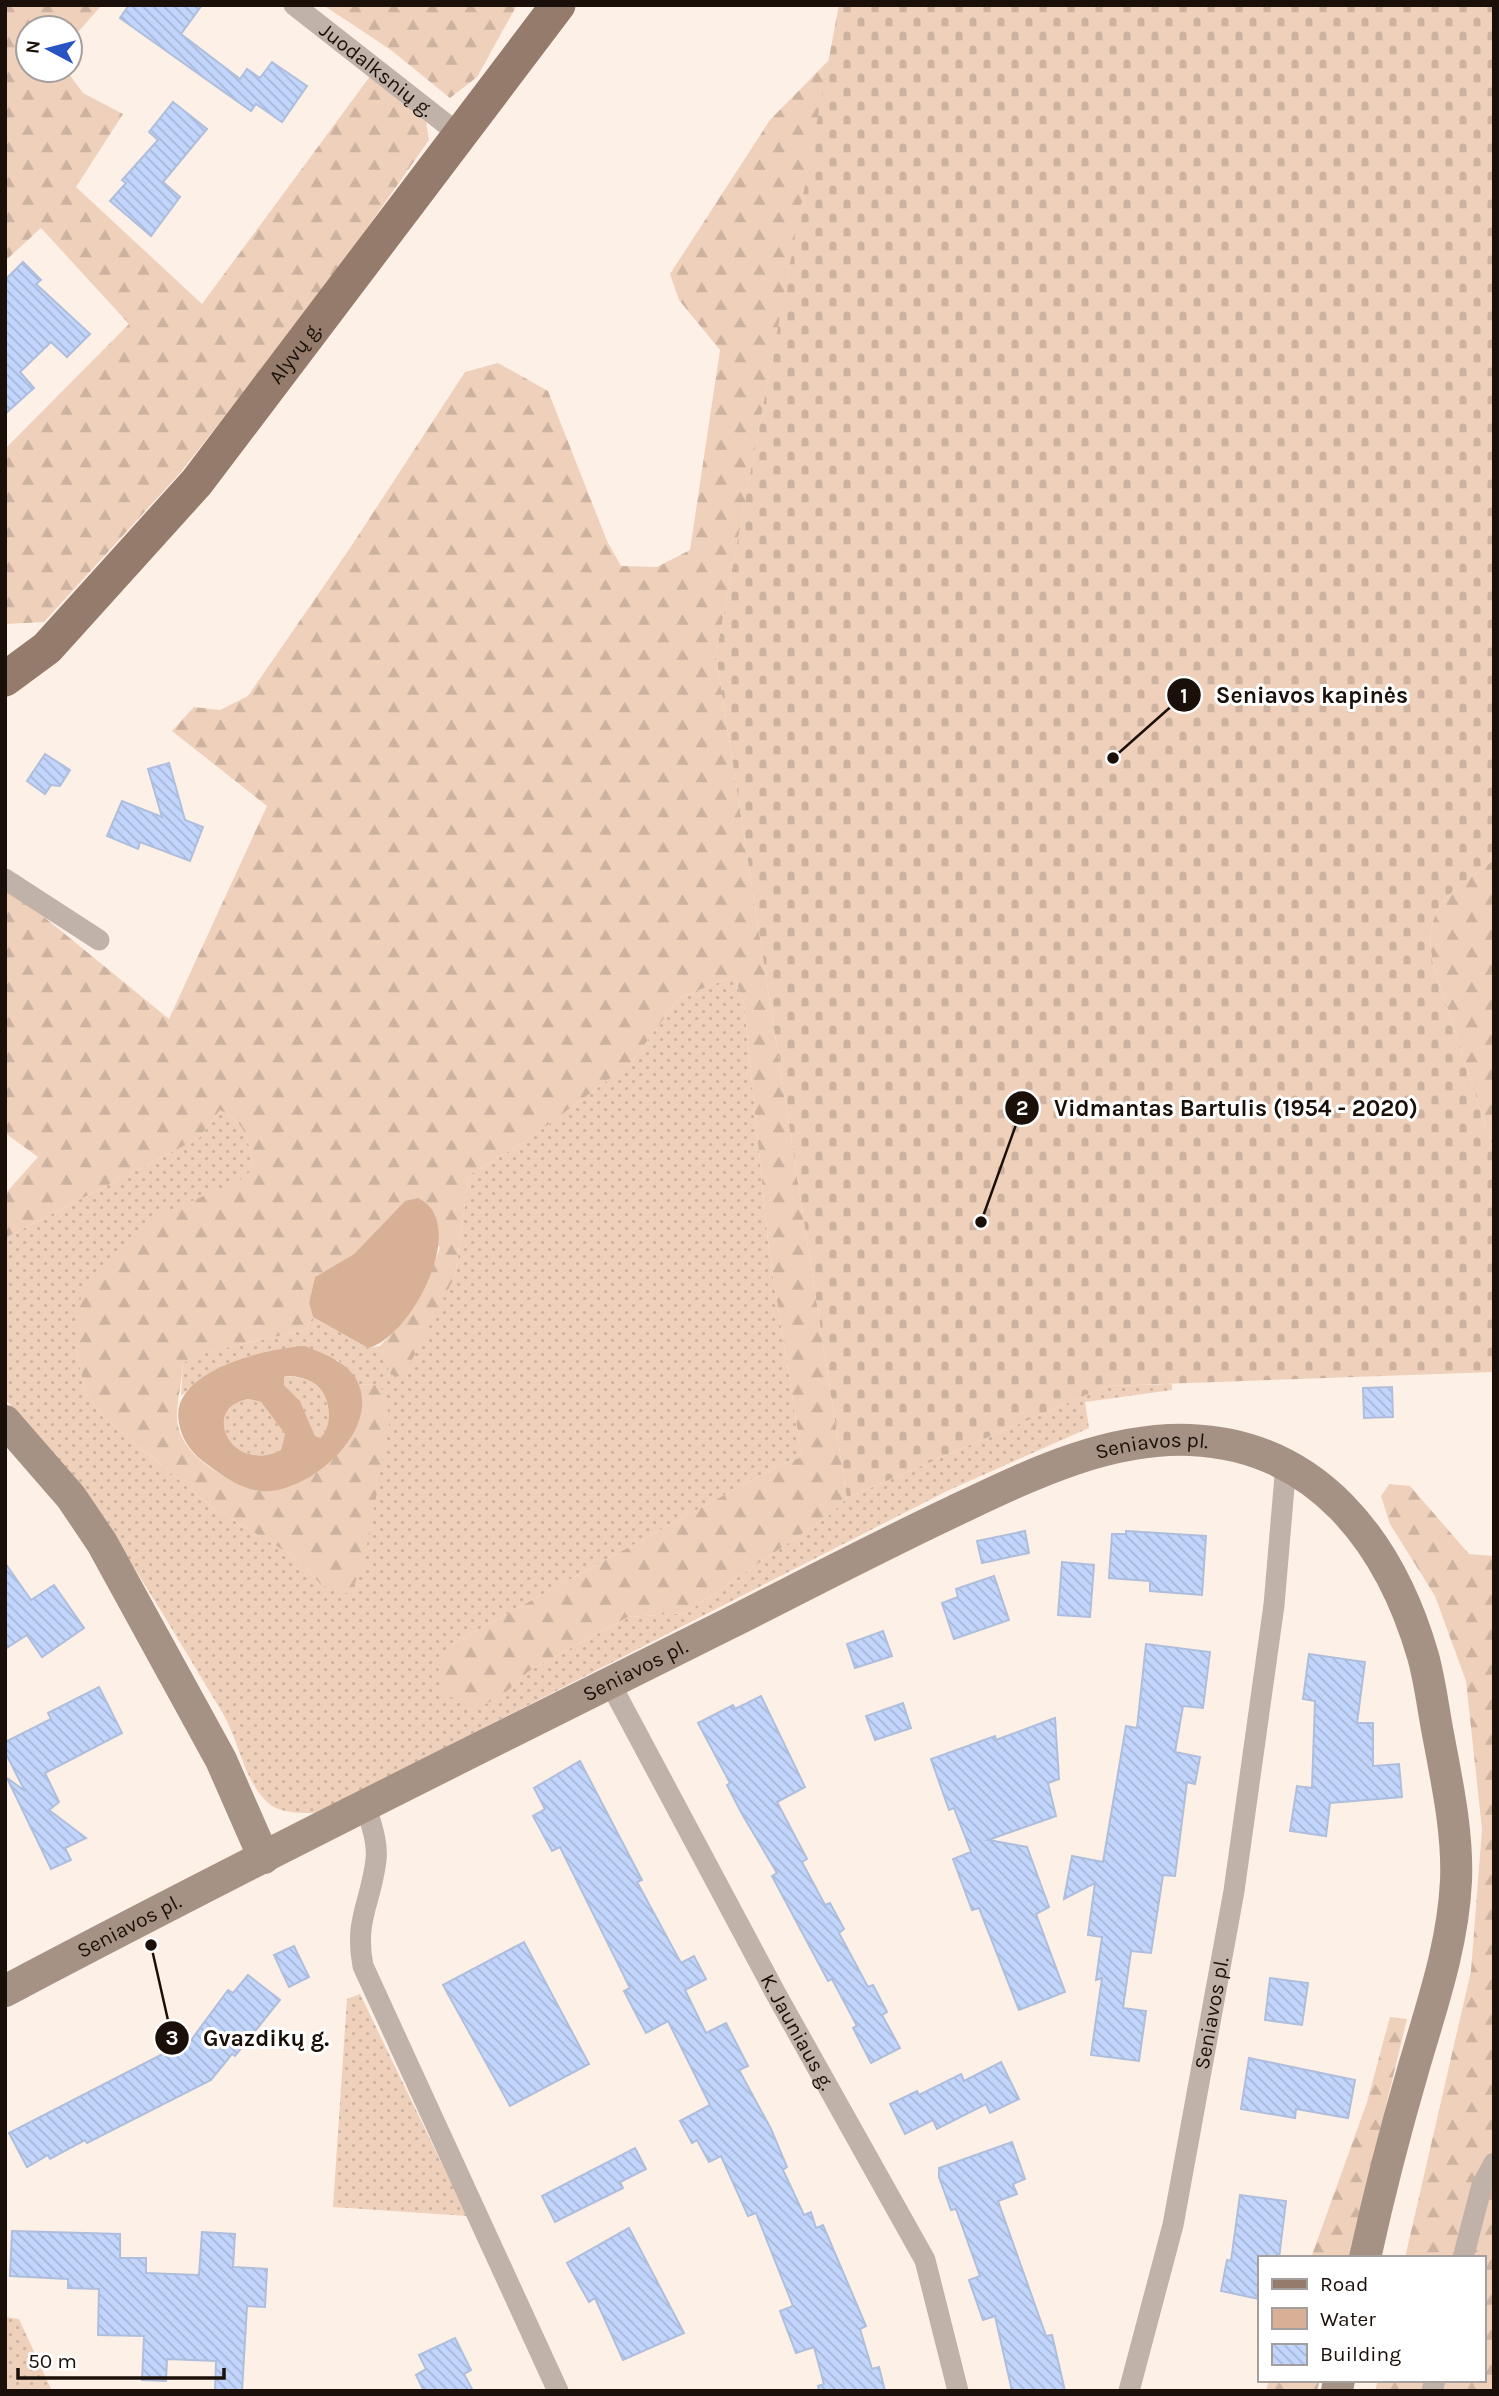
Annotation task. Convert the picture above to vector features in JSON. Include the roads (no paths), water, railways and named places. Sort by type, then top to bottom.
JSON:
[{"type":"main road","name":"Alyvų g.","points":[[5,678],[47,648],[197,482],[558,5]]},
{"type":"main road","points":[[5,1421],[71,1496],[102,1543],[221,1760],[264,1858]]},
{"type":"main road","name":"Seniavos pl.","points":[[5,1991],[610,1682],[872,1550],[1023,1478],[1074,1458],[1123,1446],[1191,1440],[1232,1446],[1286,1464],[1322,1486],[1354,1518],[1383,1560],[1423,1657],[1453,1822],[1456,1878],[1450,1930],[1437,1988],[1394,2134],[1365,2256]]},
{"type":"street","name":"Juodalksnių g.","points":[[294,5],[460,135]]},
{"type":"street","points":[[5,879],[99,940]]},
{"type":"street","name":"Seniavos pl.","points":[[1129,2391],[1173,2225],[1234,1891],[1274,1605],[1286,1464]]},
{"type":"street","name":"K. Jauniaus g.","points":[[610,1682],[776,1994],[925,2260],[958,2391]]},
{"type":"street","points":[[366,1807],[375,1838],[376,1858],[360,1919],[358,1941],[363,1966],[558,2391]]},
{"type":"street","points":[[1464,2256],[1482,2185],[1494,2163]]},
{"type":"water","points":[[418,1198],[433,1211],[439,1231],[437,1254],[417,1303],[401,1324],[385,1340],[368,1348],[313,1317],[309,1303],[315,1277],[354,1254],[405,1201]]},
{"type":"water","points":[[305,1346],[336,1360],[350,1371],[359,1385],[362,1404],[358,1423],[348,1442],[317,1472],[278,1490],[253,1490],[226,1478],[193,1452],[180,1430],[180,1405],[189,1389],[204,1376],[246,1358]],"holes":[[[284,1376],[309,1380],[323,1393],[329,1417],[328,1425],[320,1438],[315,1436],[300,1401],[284,1385]],[[249,1399],[261,1402],[285,1434],[281,1450],[263,1455],[248,1454],[236,1447],[228,1437],[224,1425],[226,1414],[234,1405]]]},
{"type":"place","name":"Seniavos kapinės","points":[[1113,758]]},
{"type":"place","name":"Vidmantas Bartulis (1954 - 2020)","points":[[981,1222]]},
{"type":"place","name":"Gvazdikų g.","points":[[151,1945]]}]
